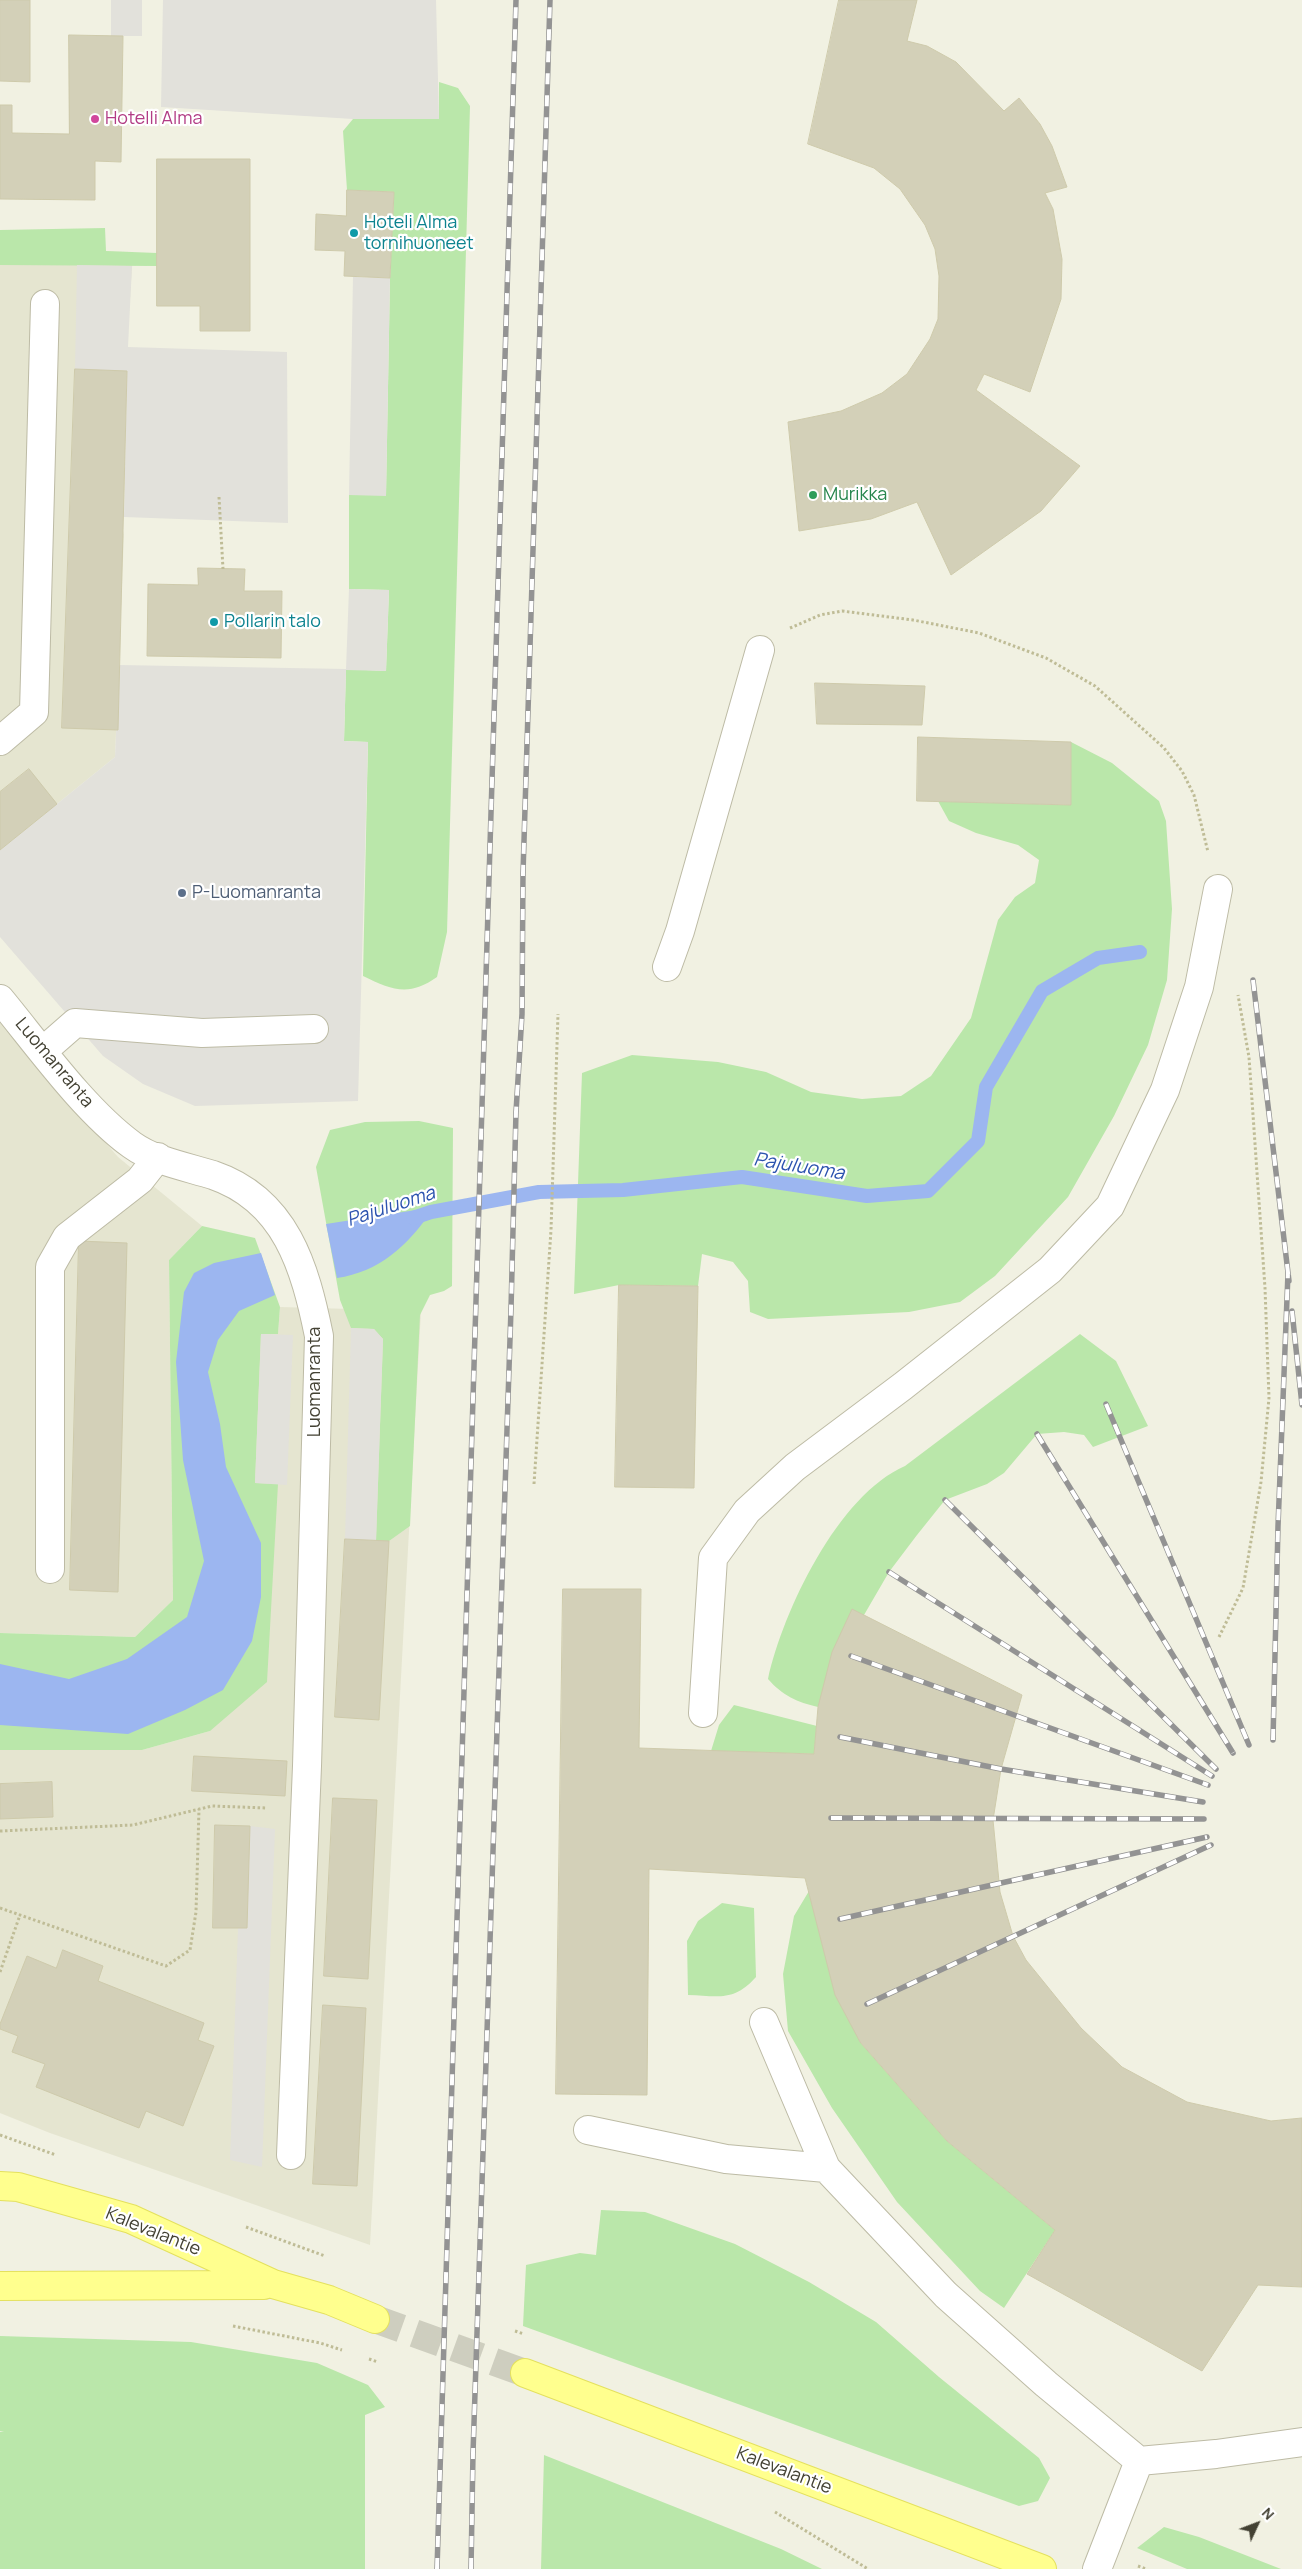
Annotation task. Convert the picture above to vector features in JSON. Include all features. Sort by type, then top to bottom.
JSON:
[{"type":"main road","name":"Kalevalantie","points":[[0,2186],[18,2187],[131,2219],[273,2284],[329,2300],[375,2319]]},
{"type":"main road","name":"Kalevalantie","points":[[0,2286],[273,2284]]},
{"type":"main road","name":"Kalevalantie","points":[[525,2373],[1042,2569]]},
{"type":"street","points":[[0,741],[34,712],[45,304]]},
{"type":"street","points":[[667,967],[680,932],[760,650]]},
{"type":"street","points":[[703,1713],[713,1558],[747,1511],[795,1467],[903,1386],[1050,1270],[1110,1206],[1165,1090],[1198,987],[1218,889]]},
{"type":"street","name":"Luomanranta","points":[[0,999],[93,1110],[133,1146],[158,1157],[228,1181],[261,1201],[288,1234],[311,1296],[319,1336],[307,1766],[291,2155]]},
{"type":"street","points":[[44,1051],[75,1023],[202,1033],[314,1029]]},
{"type":"street","points":[[50,1569],[50,1267],[67,1237],[140,1180],[158,1157]]},
{"type":"street","points":[[764,2022],[826,2168],[946,2294],[1046,2384],[1139,2461],[1216,2454],[1302,2442]]},
{"type":"street","points":[[588,2130],[726,2159],[826,2168]]},
{"type":"street","points":[[1097,2569],[1139,2461]]},
{"type":"path","points":[[219,497],[223,569]]},
{"type":"path","points":[[534,1484],[551,1230],[558,1014]]},
{"type":"path","points":[[0,1831],[133,1825],[212,1806],[305,1809]]},
{"type":"path","points":[[0,1908],[166,1966],[190,1950],[196,1912],[199,1809]]},
{"type":"path","points":[[0,1972],[20,1915]]},
{"type":"path","points":[[226,2324],[320,2342],[345,2351]]},
{"type":"path","points":[[362,2356],[378,2362]]},
{"type":"shaded area","points":[[111,0],[142,0],[142,36],[111,36]]},
{"type":"shaded area","points":[[163,0],[436,0],[439,119],[353,119],[161,107]]},
{"type":"shaded area","points":[[0,249],[133,252],[127,347],[124,517],[122,526],[124,535],[115,757],[0,850]]},
{"type":"shaded area","points":[[77,265],[132,266],[128,347],[287,352],[288,523],[124,517],[127,371],[75,369]]},
{"type":"shaded area","points":[[353,277],[390,278],[386,496],[349,495]]},
{"type":"shaded area","name":"P-Luomanranta","points":[[349,589],[389,590],[386,671],[346,670],[344,741],[368,742],[358,1101],[195,1106],[143,1084],[103,1056],[0,937],[0,850],[115,757],[119,665],[346,669]]},
{"type":"shaded area","points":[[0,1021],[118,1157],[202,1226],[169,1260],[173,1600],[135,1637],[0,1633]]},
{"type":"shaded area","points":[[280,1307],[421,1311],[370,2245],[50,2133],[0,2113],[0,1750],[142,1750],[210,1731],[261,1334],[278,1334]]},
{"type":"shaded area","points":[[351,1328],[374,1329],[383,1339],[376,1541],[345,1539]]},
{"type":"shaded area","points":[[261,1334],[293,1335],[287,1485],[255,1483]]},
{"type":"shaded area","points":[[250,1826],[275,1829],[262,2167],[230,2160],[238,1928],[247,1928]]},
{"type":"green space","points":[[439,82],[458,88],[470,106],[447,932],[437,977],[418,987],[400,989],[383,985],[363,976],[368,742],[344,741],[346,669],[386,671],[389,590],[349,589],[349,495],[386,495],[390,278],[394,192],[347,190],[343,131],[353,119],[439,119]]},
{"type":"green space","points":[[105,228],[106,251],[157,253],[157,266],[0,265],[0,230]]},
{"type":"green space","points":[[1071,742],[1112,763],[1159,801],[1166,821],[1172,909],[1167,980],[1148,1045],[1114,1116],[1068,1197],[995,1276],[960,1302],[909,1312],[768,1319],[750,1312],[748,1281],[733,1262],[702,1254],[698,1286],[619,1285],[574,1294],[582,1073],[632,1055],[718,1062],[766,1072],[811,1092],[862,1099],[901,1096],[931,1076],[971,1018],[998,920],[1015,897],[1035,883],[1039,860],[1018,845],[976,833],[949,821],[938,801],[1070,805]]},
{"type":"green space","points":[[419,1121],[453,1128],[452,1286],[444,1291],[430,1295],[420,1315],[410,1526],[389,1541],[376,1541],[383,1339],[374,1329],[351,1328],[340,1300],[316,1167],[330,1130],[365,1122]]},
{"type":"green space","points":[[202,1226],[255,1238],[280,1307],[278,1334],[261,1334],[255,1483],[278,1484],[267,1682],[210,1731],[142,1750],[0,1750],[0,1633],[135,1637],[173,1600],[169,1260]]},
{"type":"green space","points":[[1080,1334],[1116,1361],[1148,1426],[1093,1447],[1084,1435],[1064,1432],[1037,1434],[1004,1473],[987,1484],[945,1500],[889,1572],[864,1615],[818,1707],[803,1703],[779,1690],[768,1679],[786,1621],[800,1589],[817,1558],[836,1528],[857,1502],[880,1481],[905,1466]]},
{"type":"green space","points":[[734,1705],[817,1726],[814,1754],[711,1751],[719,1725]]},
{"type":"green space","points":[[809,1891],[860,2042],[947,2141],[1055,2230],[1004,2308],[980,2291],[897,2202],[832,2108],[788,2031],[783,1974],[794,1916]]},
{"type":"green space","points":[[722,1903],[754,1908],[756,1977],[748,1985],[733,1994],[725,1996],[688,1995],[687,1941],[698,1921]]},
{"type":"green space","points":[[601,2210],[645,2212],[735,2244],[809,2282],[876,2322],[939,2377],[1039,2458],[1050,2478],[1038,2501],[1019,2506],[523,2326],[526,2265],[580,2253],[596,2255]]},
{"type":"green space","points":[[0,2336],[191,2342],[317,2363],[368,2385],[385,2407],[365,2415],[365,2569],[0,2569],[0,2432],[4,2432],[0,2431]]},
{"type":"green space","points":[[544,2455],[781,2549],[822,2569],[541,2569]]},
{"type":"green space","points":[[1164,2527],[1199,2537],[1281,2569],[1187,2569],[1137,2548]]},
{"type":"water","points":[[416,1210],[431,1212],[402,1246],[366,1270],[337,1278],[326,1224]]},
{"type":"water","points":[[261,1253],[275,1295],[239,1311],[218,1340],[208,1372],[220,1424],[226,1467],[261,1543],[261,1597],[252,1641],[223,1690],[185,1710],[128,1734],[0,1725],[0,1664],[69,1679],[127,1659],[187,1617],[204,1561],[183,1460],[176,1362],[184,1292],[194,1273],[214,1263]]},
{"type":"building","points":[[0,0],[30,0],[30,82],[0,81]]},
{"type":"building","points":[[839,0],[917,0],[907,41],[927,46],[956,62],[1004,111],[1019,98],[1040,124],[1052,146],[1067,187],[1045,193],[1053,209],[1062,259],[1061,299],[1030,392],[984,374],[976,390],[1080,466],[1041,511],[951,575],[917,502],[871,519],[799,531],[788,422],[841,411],[882,393],[907,374],[930,339],[938,319],[939,276],[935,249],[925,225],[900,189],[874,168],[808,144]]},
{"type":"building","name":"Hotelli Alma","points":[[69,35],[123,36],[121,162],[95,161],[95,200],[0,199],[0,105],[12,105],[12,133],[69,134]]},
{"type":"building","name":"Hotelli Alma","points":[[157,159],[250,159],[250,331],[200,331],[200,306],[157,306]]},
{"type":"building","name":"Hoteli Alma tornihuoneet","points":[[347,190],[394,192],[390,278],[344,276],[345,251],[315,250],[316,214],[346,216]]},
{"type":"building","points":[[75,369],[127,371],[118,730],[62,728]]},
{"type":"building","name":"Pollarin talo","points":[[198,568],[245,569],[244,591],[282,591],[281,658],[147,656],[148,584],[198,585]]},
{"type":"building","points":[[815,683],[925,686],[922,725],[817,724]]},
{"type":"building","points":[[918,737],[1071,742],[1071,805],[917,801]]},
{"type":"building","points":[[29,769],[57,804],[0,850],[0,792]]},
{"type":"building","points":[[79,1241],[127,1243],[118,1592],[70,1590]]},
{"type":"building","points":[[619,1285],[698,1286],[694,1488],[615,1487]]},
{"type":"building","points":[[345,1539],[389,1541],[379,1720],[335,1717]]},
{"type":"building","points":[[563,1589],[641,1589],[639,1748],[814,1754],[818,1707],[832,1652],[852,1609],[1022,1695],[1001,1769],[993,1820],[1000,1892],[1013,1936],[1026,1960],[1081,2028],[1122,2067],[1187,2102],[1271,2121],[1302,2118],[1302,2287],[1258,2285],[1202,2371],[1027,2274],[1055,2230],[947,2141],[860,2042],[835,1995],[805,1878],[649,1869],[647,2095],[556,2094]]},
{"type":"building","points":[[194,1756],[287,1761],[285,1796],[192,1791]]},
{"type":"building","points":[[52,1782],[53,1817],[0,1819],[0,1784]]},
{"type":"building","points":[[333,1798],[377,1800],[368,1979],[324,1976]]},
{"type":"building","points":[[215,1825],[250,1826],[247,1928],[213,1928]]},
{"type":"building","points":[[63,1950],[103,1966],[98,1981],[204,2023],[198,2040],[214,2046],[183,2126],[146,2111],[139,2128],[36,2087],[45,2064],[12,2052],[18,2036],[0,2029],[0,2024],[27,1956],[56,1968]]},
{"type":"building","points":[[323,2005],[366,2008],[357,2186],[313,2184]]},
{"type":"waterway","name":"Pajuluoma","points":[[413,1218],[431,1212],[539,1192],[623,1190],[742,1177],[867,1196],[928,1191],[978,1141],[986,1087],[1042,991],[1098,958],[1140,952]]},
{"type":"tunnel","points":[[375,2319],[525,2373]]},
{"type":"railway","points":[[437,2569],[516,0]]},
{"type":"railway","points":[[471,2569],[473,2453],[516,1112],[522,1014],[523,873],[550,0]]},
{"type":"railway","points":[[1253,980],[1289,1281]]},
{"type":"railway","points":[[1273,1740],[1278,1526],[1288,1273]]},
{"type":"railway","points":[[1292,1311],[1302,1405]]},
{"type":"railway","points":[[1106,1404],[1249,1745]]},
{"type":"railway","points":[[1037,1434],[1233,1753]]},
{"type":"railway","points":[[945,1500],[1216,1769]]},
{"type":"railway","points":[[889,1572],[1212,1776]]},
{"type":"railway","points":[[851,1656],[1208,1785]]},
{"type":"railway","points":[[840,1737],[1001,1769],[1203,1802]]},
{"type":"railway","points":[[831,1818],[1204,1819]]},
{"type":"railway","points":[[840,1919],[1207,1837]]},
{"type":"railway","points":[[867,2004],[1211,1845]]},
{"type":"place","name":"Hotelli Alma","points":[[95,119]]},
{"type":"place","name":"Hoteli Alma tornihuoneet","points":[[354,233]]},
{"type":"place","name":"Murikka","points":[[813,495]]},
{"type":"place","name":"Pollarin talo","points":[[214,622]]},
{"type":"place","name":"P-Luomanranta","points":[[182,893]]}]
